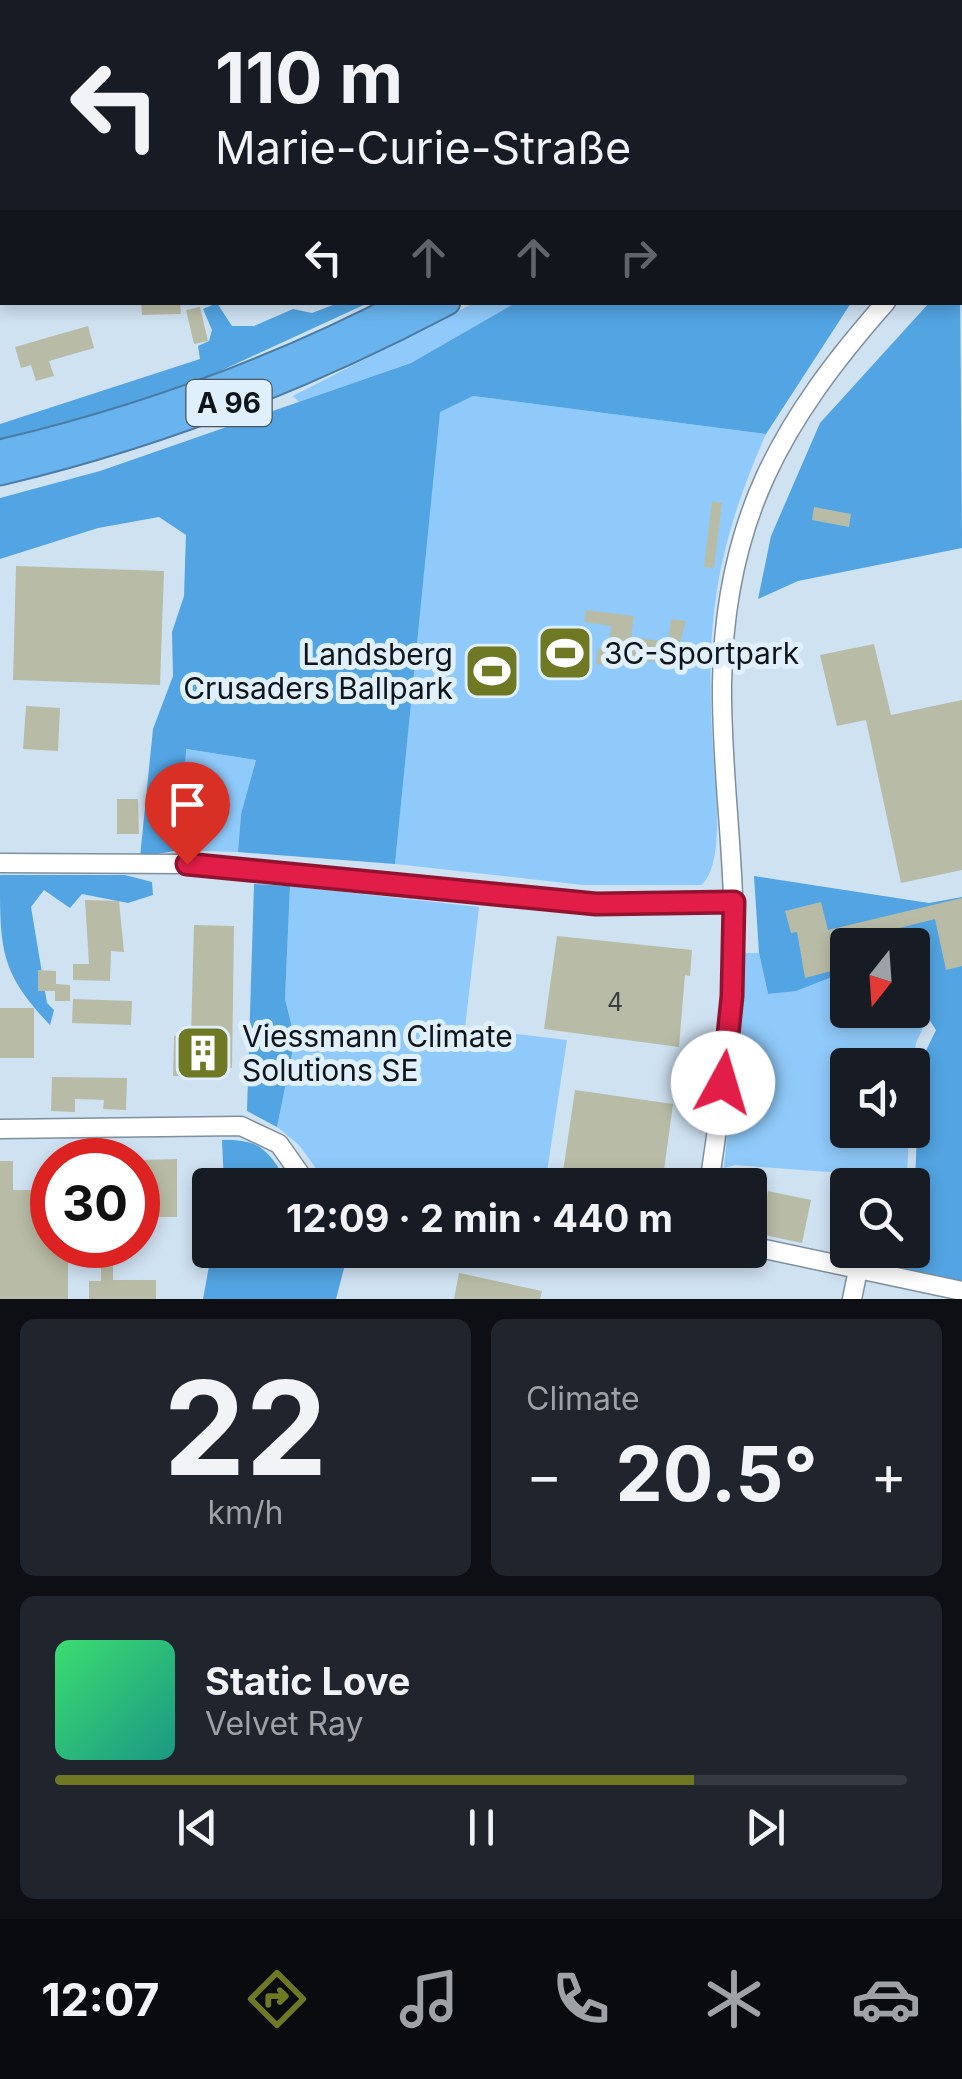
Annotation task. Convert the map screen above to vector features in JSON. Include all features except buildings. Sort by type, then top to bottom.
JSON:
[{"type":"highway","name":"A 96","points":[[0,453],[138,416],[217,388],[401,305]]},
{"type":"highway","name":"A 96","points":[[0,472],[57,459],[226,404],[354,350],[442,305]]},
{"type":"street","points":[[710,1168],[732,996],[734,902],[722,685],[726,613],[745,529],[764,479],[804,401],[884,305]]},
{"type":"street","points":[[0,863],[206,866],[596,904],[734,902]]},
{"type":"street","points":[[0,1129],[241,1126],[278,1144],[296,1168]]},
{"type":"street","points":[[767,1250],[962,1291]]},
{"type":"street","points":[[852,1299],[858,1270]]},
{"type":"shaded area","points":[[218,305],[232,326],[254,326],[293,309],[312,313],[333,305],[364,305],[168,395],[0,439],[0,424],[200,359],[198,346],[209,341],[212,330],[203,309]]},
{"type":"shaded area","points":[[470,305],[512,305],[411,363],[299,402],[293,396]]},
{"type":"shaded area","points":[[512,305],[850,305],[766,434],[473,396],[440,412],[395,864],[238,852],[241,814],[256,760],[186,749],[180,850],[140,857],[153,729],[173,676],[172,632],[184,596],[186,535],[159,517],[98,528],[0,559],[0,498],[100,471],[411,363]]},
{"type":"shaded area","points":[[927,305],[960,305],[962,548],[798,581],[758,599],[771,536],[820,423]]},
{"type":"shaded area","name":"3C-Sportpark","points":[[473,396],[766,434],[735,514],[717,588],[711,663],[716,842],[709,875],[701,885],[583,885],[395,864],[439,412]]},
{"type":"shaded area","points":[[185,749],[256,760],[241,814],[238,852],[180,850]]},
{"type":"shaded area","points":[[0,875],[125,875],[152,882],[153,895],[128,903],[82,894],[70,908],[44,890],[31,907],[47,1003],[54,1010],[50,1025],[21,990],[6,958]]},
{"type":"shaded area","points":[[754,876],[929,903],[962,897],[962,1283],[904,1272],[904,1268],[930,1268],[930,1168],[916,1168],[916,1148],[930,1148],[927,1048],[936,1030],[930,1021],[930,928],[830,928],[830,978],[796,991],[768,994],[759,953]]},
{"type":"shaded area","points":[[254,884],[290,886],[285,999],[295,1039],[277,1127],[247,1111]]},
{"type":"shaded area","points":[[290,886],[479,907],[465,1028],[567,1040],[548,1168],[316,1168],[299,1145],[277,1127],[295,1039],[285,999]]},
{"type":"shaded area","points":[[745,953],[759,953],[768,994],[796,990],[830,977],[830,1028],[923,1028],[915,1048],[830,1048],[830,1148],[908,1148],[907,1168],[830,1168],[830,1172],[735,1165],[724,1168]]},
{"type":"shaded area","points":[[222,1140],[256,1145],[279,1168],[223,1168]]},
{"type":"shaded area","points":[[209,1268],[344,1268],[336,1299],[203,1299]]},
{"type":"place","name":"3C-Sportpark","points":[[565,653]]},
{"type":"place","name":"Landsberg Crusaders Ballpark","points":[[492,671]]},
{"type":"place","name":"Viessmann Climate Solutions SE","points":[[203,1053]]},
{"type":"route","points":[[187,864],[596,904],[734,902],[732,996],[723,1083]]}]
